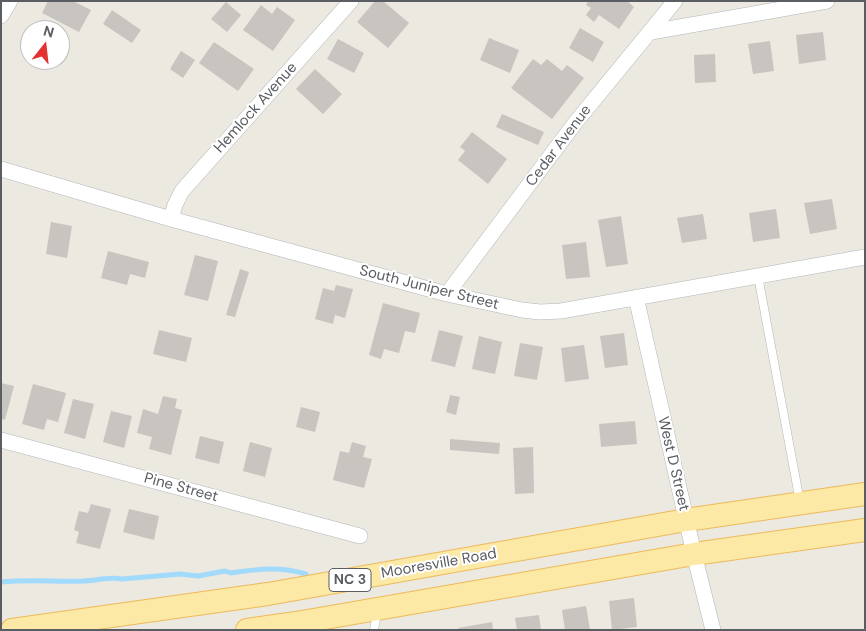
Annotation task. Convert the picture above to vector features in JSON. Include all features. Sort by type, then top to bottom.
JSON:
[{"type":"main road","name":"Mooresville Road","points":[[12,630],[268,594],[686,520],[865,494]]},
{"type":"main road","points":[[247,630],[376,619],[694,554],[865,530]]},
{"type":"street","points":[[1,16],[10,1]]},
{"type":"street","name":"Hemlock Avenue","points":[[171,219],[174,205],[182,191],[351,1]]},
{"type":"street","name":"Cedar Avenue","points":[[447,294],[575,124],[675,1]]},
{"type":"street","points":[[651,32],[827,1]]},
{"type":"street","name":"South Juniper Street","points":[[1,170],[171,219],[447,294],[540,312],[561,311],[865,257]]},
{"type":"street","name":"West D Street","points":[[636,297],[686,520],[713,630]]},
{"type":"street","name":"Pine Street","points":[[1,440],[360,536]]},
{"type":"lane","points":[[758,276],[800,503]]},
{"type":"building","points":[[48,1],[73,1],[91,10],[79,32],[70,27],[70,20],[56,20],[42,13]]},
{"type":"building","points":[[375,1],[383,1],[409,23],[388,48],[357,22]]},
{"type":"building","points":[[588,1],[627,1],[634,7],[619,29],[599,15],[594,22],[586,15],[591,8],[586,5]]},
{"type":"building","points":[[226,2],[241,15],[227,32],[211,19]]},
{"type":"building","points":[[261,5],[272,14],[277,7],[295,20],[273,51],[243,30]]},
{"type":"building","points":[[112,10],[141,30],[132,43],[103,24]]},
{"type":"building","points":[[580,28],[604,42],[593,62],[569,48]]},
{"type":"building","points":[[823,32],[826,60],[799,64],[796,35]]},
{"type":"building","points":[[489,38],[519,50],[510,73],[480,60]]},
{"type":"building","points":[[338,39],[364,53],[354,73],[327,59]]},
{"type":"building","points":[[770,41],[774,71],[753,74],[748,44]]},
{"type":"building","points":[[214,42],[254,69],[238,91],[199,63]]},
{"type":"building","points":[[181,51],[195,60],[183,78],[170,69]]},
{"type":"building","points":[[715,54],[716,82],[695,83],[694,55]]},
{"type":"building","points":[[533,59],[541,65],[547,59],[562,71],[567,65],[584,78],[552,119],[511,88]]},
{"type":"building","points":[[315,69],[342,94],[323,114],[296,89]]},
{"type":"building","points":[[502,114],[544,132],[538,145],[496,127]]},
{"type":"building","points":[[472,132],[507,159],[488,184],[458,160],[465,151],[460,147]]},
{"type":"building","points":[[832,199],[837,229],[810,234],[804,203]]},
{"type":"building","points":[[776,209],[780,238],[753,242],[749,213]]},
{"type":"building","points":[[703,214],[707,239],[682,243],[677,218]]},
{"type":"building","points":[[621,216],[628,264],[606,267],[598,220]]},
{"type":"building","points":[[51,222],[72,226],[67,258],[46,254]]},
{"type":"building","points":[[586,242],[590,277],[566,279],[562,245]]},
{"type":"building","points":[[108,251],[149,262],[145,278],[130,274],[127,285],[101,278]]},
{"type":"building","points":[[195,255],[218,261],[208,301],[184,295]]},
{"type":"building","points":[[240,269],[249,272],[235,317],[226,315]]},
{"type":"building","points":[[336,285],[353,289],[345,318],[335,315],[333,324],[315,319],[323,288],[334,291]]},
{"type":"building","points":[[383,303],[420,313],[415,333],[405,331],[399,353],[384,349],[381,359],[369,355]]},
{"type":"building","points":[[159,330],[192,338],[186,362],[153,354]]},
{"type":"building","points":[[439,330],[463,336],[455,367],[431,361]]},
{"type":"building","points":[[624,333],[628,365],[605,368],[600,336]]},
{"type":"building","points":[[479,336],[502,342],[495,374],[472,369]]},
{"type":"building","points":[[520,343],[543,347],[537,380],[514,376]]},
{"type":"building","points":[[584,345],[589,379],[565,382],[561,348]]},
{"type":"building","points":[[1,383],[14,386],[5,420],[1,419]]},
{"type":"building","points":[[33,384],[66,393],[58,422],[47,419],[44,430],[22,424]]},
{"type":"building","points":[[450,395],[460,397],[456,415],[446,412]]},
{"type":"building","points":[[163,396],[177,399],[175,408],[182,410],[171,455],[149,449],[152,437],[137,433],[143,409],[158,414]]},
{"type":"building","points":[[73,399],[94,404],[85,439],[64,433]]},
{"type":"building","points":[[301,407],[320,412],[315,432],[296,427]]},
{"type":"building","points":[[111,411],[132,416],[124,448],[103,442]]},
{"type":"building","points":[[635,421],[637,444],[601,447],[599,424]]},
{"type":"building","points":[[200,436],[224,442],[219,464],[195,458]]},
{"type":"building","points":[[450,439],[500,443],[499,454],[450,450]]},
{"type":"building","points":[[250,442],[272,448],[265,477],[243,471]]},
{"type":"building","points":[[352,442],[366,446],[363,457],[372,459],[364,488],[333,480],[340,451],[349,453]]},
{"type":"building","points":[[533,447],[534,493],[515,494],[513,448]]},
{"type":"building","points":[[91,504],[111,509],[100,549],[76,543],[79,532],[74,530],[79,511],[88,513]]},
{"type":"building","points":[[129,509],[159,516],[154,540],[123,532]]},
{"type":"building","points":[[634,598],[637,627],[612,630],[609,601]]},
{"type":"building","points":[[586,606],[590,630],[565,630],[562,610]]},
{"type":"building","points":[[539,615],[541,630],[517,630],[515,618]]},
{"type":"building","points":[[492,622],[493,630],[459,630],[458,628]]},
{"type":"waterway","points":[[1,582],[88,581],[107,578],[122,579],[180,574],[198,576],[225,571],[231,573],[269,569],[296,571],[306,574]]}]
